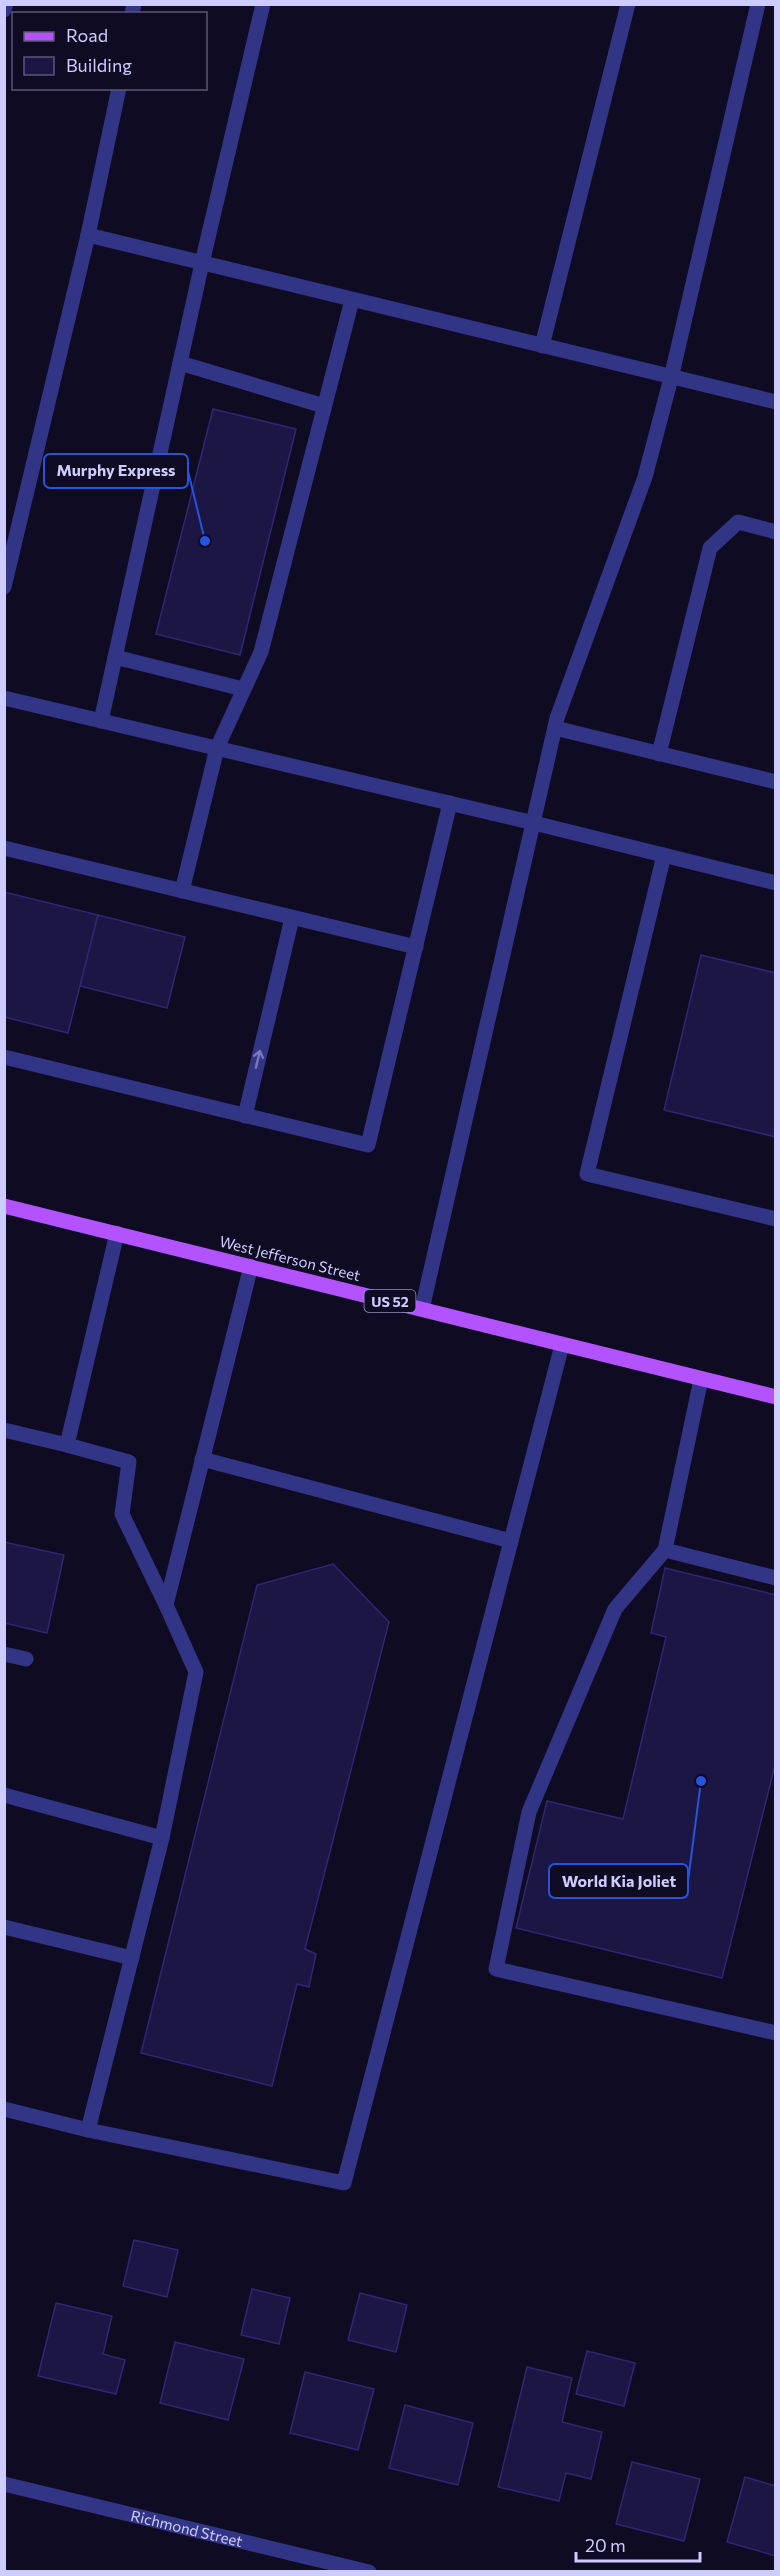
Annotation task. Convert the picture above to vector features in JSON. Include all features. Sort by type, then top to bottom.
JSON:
[{"type":"main road","name":"West Jefferson Street","points":[[4,1206],[776,1397]]},
{"type":"street","points":[[4,10],[6,4]]},
{"type":"street","points":[[101,721],[202,263],[263,4]]},
{"type":"street","points":[[542,346],[628,4]]},
{"type":"street","points":[[422,1309],[555,728],[645,477],[671,378],[758,4]]},
{"type":"street","points":[[4,587],[88,235],[119,90]]},
{"type":"street","points":[[88,235],[776,402]]},
{"type":"street","points":[[182,891],[217,748],[261,652],[352,300]]},
{"type":"street","points":[[180,363],[324,406]]},
{"type":"street","points":[[659,754],[710,548],[738,522],[776,531]]},
{"type":"street","points":[[115,657],[243,689]]},
{"type":"street","points":[[4,698],[534,823],[776,883]]},
{"type":"street","points":[[555,728],[776,782]]},
{"type":"street","points":[[4,1058],[368,1145],[450,803]]},
{"type":"street","points":[[4,848],[416,947]]},
{"type":"street","points":[[664,855],[587,1174],[776,1219]]},
{"type":"street","points":[[244,1116],[292,918]]},
{"type":"street","points":[[67,1445],[117,1233]]},
{"type":"street","points":[[166,1605],[251,1266]]},
{"type":"street","points":[[4,2109],[88,2130],[344,2183],[562,1345]]},
{"type":"street","points":[[701,1379],[665,1550],[615,1609],[529,1812],[496,1969],[776,2033]]},
{"type":"street","points":[[4,1430],[129,1462],[122,1514],[196,1672],[162,1838],[88,2130]]},
{"type":"street","points":[[202,1460],[511,1541]]},
{"type":"street","points":[[665,1550],[776,1578]]},
{"type":"street","points":[[4,1654],[26,1659]]},
{"type":"street","points":[[4,1795],[162,1838]]},
{"type":"street","points":[[4,1927],[132,1958]]},
{"type":"street","name":"Richmond Street","points":[[4,2484],[323,2566],[369,2571]]},
{"type":"building","points":[[213,409],[296,429],[240,655],[156,634]]},
{"type":"building","points":[[4,892],[98,915],[68,1033],[4,1017]]},
{"type":"building","points":[[98,915],[185,937],[167,1008],[80,986]]},
{"type":"building","points":[[701,955],[776,973],[776,1137],[664,1110]]},
{"type":"building","points":[[4,1542],[64,1555],[47,1633],[4,1623]]},
{"type":"building","points":[[333,1564],[389,1622],[305,1949],[316,1954],[309,1987],[297,1984],[272,2086],[141,2053],[257,1585]]},
{"type":"building","points":[[665,1568],[776,1595],[776,1761],[722,1978],[516,1928],[547,1801],[623,1819],[666,1637],[651,1633]]},
{"type":"building","points":[[134,2240],[178,2250],[167,2297],[123,2286]]},
{"type":"building","points":[[252,2289],[290,2298],[279,2344],[241,2335]]},
{"type":"building","points":[[360,2293],[407,2305],[396,2352],[348,2340]]},
{"type":"building","points":[[56,2303],[112,2316],[103,2354],[125,2360],[116,2394],[38,2376]]},
{"type":"building","points":[[175,2342],[244,2359],[228,2420],[160,2403]]},
{"type":"building","points":[[587,2351],[635,2363],[624,2406],[576,2394]]},
{"type":"building","points":[[527,2367],[572,2378],[562,2422],[602,2432],[591,2479],[566,2473],[559,2501],[498,2487]]},
{"type":"building","points":[[305,2372],[374,2389],[358,2450],[290,2433]]},
{"type":"building","points":[[405,2405],[473,2423],[458,2485],[389,2468]]},
{"type":"building","points":[[632,2462],[700,2479],[684,2541],[616,2524]]},
{"type":"building","points":[[745,2477],[776,2486],[776,2556],[727,2542]]},
{"type":"place","name":"Murphy Express","points":[[205,541]]},
{"type":"place","name":"World Kia Joliet","points":[[701,1781]]}]
